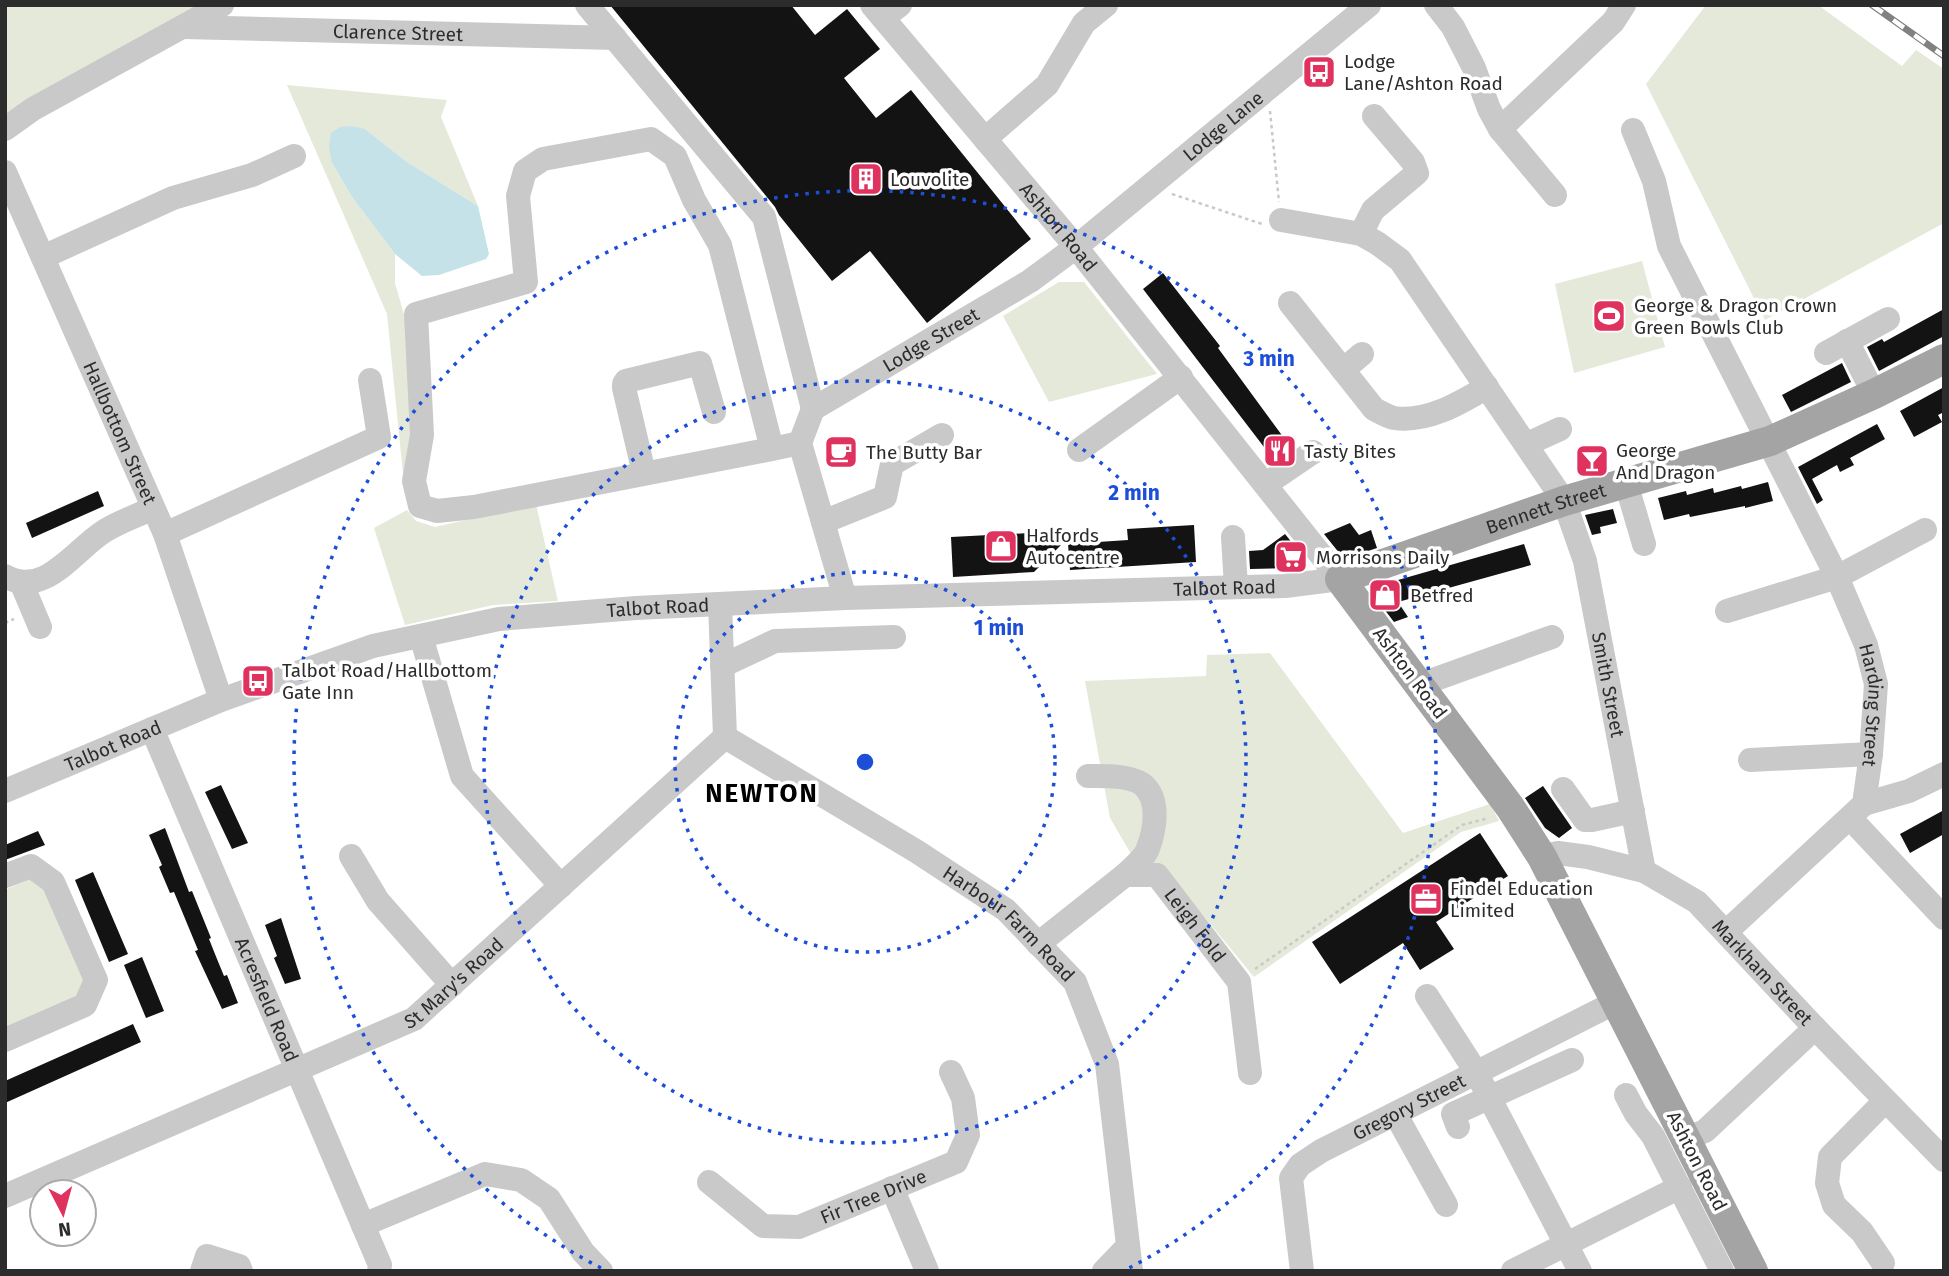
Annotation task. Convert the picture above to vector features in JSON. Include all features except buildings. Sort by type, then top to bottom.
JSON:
[{"type":"main road","name":"Bennett Street","points":[[1340,579],[1564,501],[1770,441],[1944,359]]},
{"type":"main road","name":"Ashton Road","points":[[1340,579],[1510,807],[1542,857],[1753,1271]]},
{"type":"street","points":[[5,129],[33,109],[222,5]]},
{"type":"street","points":[[587,5],[764,217],[813,409],[800,443],[845,598]]},
{"type":"street","points":[[985,139],[1047,85],[1078,14],[1105,5]]},
{"type":"street","name":"Lodge Lane","points":[[1076,247],[1369,5]]},
{"type":"street","points":[[1436,5],[1453,27],[1500,129],[1555,195]]},
{"type":"street","points":[[1500,129],[1603,31],[1624,5]]},
{"type":"street","name":"Ashton Road","points":[[885,10],[985,139],[1181,377],[1340,579]]},
{"type":"street","name":"Clarence Street","points":[[183,27],[615,38]]},
{"type":"street","points":[[1281,220],[1369,239],[1373,210],[1417,173],[1413,162],[1374,116]]},
{"type":"street","name":"Harding Street","points":[[1633,130],[1654,181],[1669,246],[1770,441],[1837,577],[1866,645],[1876,684],[1871,754],[1857,811]]},
{"type":"street","points":[[772,449],[720,245],[694,200],[674,156],[651,139],[543,159],[525,171],[517,196],[526,282],[416,314],[422,435],[414,481],[420,506],[437,512],[474,507],[645,474],[772,449],[800,443]]},
{"type":"street","points":[[43,257],[173,198],[252,175],[294,156]]},
{"type":"street","name":"Hallbottom Street","points":[[5,172],[165,534],[221,699]]},
{"type":"street","name":"Smith Street","points":[[1369,239],[1400,260],[1564,501],[1585,561],[1644,872]]},
{"type":"street","name":"Lodge Street","points":[[813,409],[1030,281],[1076,247]]},
{"type":"street","points":[[1290,303],[1374,409],[1393,418],[1416,418],[1450,409],[1486,387]]},
{"type":"street","points":[[1874,394],[1837,347],[1888,319]]},
{"type":"street","points":[[1342,370],[1362,354]]},
{"type":"street","points":[[645,474],[624,388],[626,381],[700,363],[714,412]]},
{"type":"street","points":[[1079,450],[1181,377]]},
{"type":"street","points":[[165,534],[379,437],[370,380]]},
{"type":"street","points":[[1527,444],[1560,429]]},
{"type":"street","points":[[823,522],[885,497],[892,464],[942,435]]},
{"type":"street","points":[[1266,484],[1313,452]]},
{"type":"street","points":[[1626,483],[1644,544]]},
{"type":"street","points":[[13,579],[34,582],[56,571],[104,531],[153,508]]},
{"type":"street","points":[[1727,611],[1837,577],[1925,530]]},
{"type":"street","points":[[1233,537],[1236,587]]},
{"type":"street","points":[[13,579],[40,627]]},
{"type":"street","name":"Talbot Road","points":[[5,791],[221,699],[373,646],[499,619],[845,598],[1285,586],[1340,579]]},
{"type":"street","points":[[720,604],[725,737]]},
{"type":"street","points":[[421,636],[461,776],[561,886]]},
{"type":"street","points":[[722,666],[775,641],[894,637]]},
{"type":"street","points":[[1419,685],[1552,637]]},
{"type":"street","name":"Acresfield Road","points":[[152,729],[380,1265],[379,1271]]},
{"type":"street","name":"St Mary's Road","points":[[5,1196],[414,1019],[725,737]]},
{"type":"street","name":"Harbour Farm Road","points":[[725,737],[916,851],[1006,910],[1075,982],[1107,1064],[1131,1271]]},
{"type":"street","points":[[1750,760],[1871,754]]},
{"type":"street","points":[[1727,932],[1857,811],[1944,774]]},
{"type":"street","points":[[1038,944],[1125,875],[1146,853],[1155,806],[1149,792],[1140,783],[1117,777],[1088,776]]},
{"type":"street","points":[[1563,789],[1585,820],[1633,811]]},
{"type":"street","points":[[1857,811],[1944,918]]},
{"type":"street","name":"Markham Street","points":[[1542,857],[1558,853],[1588,857],[1644,872],[1697,902],[1944,1160]]},
{"type":"street","points":[[351,856],[377,901],[452,985]]},
{"type":"street","points":[[5,876],[31,866],[53,882],[96,980],[85,1005],[5,1040]]},
{"type":"street","name":"Leigh Fold","points":[[1125,875],[1157,875],[1239,982],[1250,1073]]},
{"type":"street","points":[[1427,996],[1476,1072],[1580,1271]]},
{"type":"street","name":"Gregory Street","points":[[1302,1271],[1291,1178],[1300,1165],[1321,1151],[1616,1002]]},
{"type":"street","points":[[1686,1139],[1705,1131],[1815,1028]]},
{"type":"street","points":[[1458,1127],[1453,1114],[1572,1060]]},
{"type":"street","name":"Fir Tree Drive","points":[[709,1182],[763,1226],[799,1227],[956,1162],[968,1135],[963,1098],[951,1072]]},
{"type":"street","points":[[1626,1095],[1667,1162],[1722,1271]]},
{"type":"street","points":[[1883,1263],[1862,1232],[1834,1205],[1827,1183],[1830,1157],[1885,1101]]},
{"type":"street","points":[[1396,1115],[1446,1205]]},
{"type":"street","points":[[363,1225],[485,1174],[521,1180],[549,1199],[583,1252],[601,1271]]},
{"type":"street","points":[[1513,1271],[1680,1187]]},
{"type":"street","points":[[892,1188],[927,1271]]},
{"type":"street","points":[[1104,1271],[1128,1245]]},
{"type":"street","points":[[202,1271],[207,1256],[239,1266],[241,1271]]},
{"type":"path","points":[[1150,187],[1263,225],[1281,220],[1268,90]]},
{"type":"path","points":[[1239,982],[1271,956],[1462,825],[1501,815],[1510,807]]},
{"type":"green space","points":[[5,5],[201,5],[5,114]]},
{"type":"green space","points":[[1706,5],[1818,5],[1902,66],[1916,50],[1944,69],[1944,223],[1765,320],[1646,84]]},
{"type":"green space","points":[[287,85],[447,100],[441,117],[478,206],[407,162],[365,129],[332,163],[352,197],[395,254],[395,283],[407,325],[413,434],[403,474],[387,314]]},
{"type":"green space","name":"George & Dragon Crown Green Bowls Club","points":[[1642,261],[1665,347],[1574,373],[1555,284]]},
{"type":"green space","points":[[1059,282],[1084,282],[1157,374],[1049,402],[1003,316]]},
{"type":"green space","points":[[536,504],[558,601],[493,605],[405,625],[374,528],[407,510],[416,521],[435,527]]},
{"type":"green space","points":[[1270,653],[1403,833],[1490,804],[1499,821],[1461,832],[1254,977],[1165,869],[1138,866],[1110,818],[1085,681],[1206,676],[1207,655]]},
{"type":"green space","points":[[29,879],[46,884],[88,981],[80,997],[5,1030],[5,890]]},
{"type":"water","points":[[340,127],[365,129],[407,162],[478,206],[489,254],[486,259],[439,275],[422,276],[395,254],[352,197],[332,163],[329,147],[331,133]]},
{"type":"railway","points":[[1872,5],[1944,56]]},
{"type":"place","name":"Lodge Lane/Ashton Road","points":[[1319,72]]},
{"type":"place","name":"Louvolite","points":[[866,179]]},
{"type":"place","name":"George & Dragon Crown Green Bowls Club","points":[[1609,316]]},
{"type":"place","name":"Tasty Bites","points":[[1280,451]]},
{"type":"place","name":"The Butty Bar","points":[[841,452]]},
{"type":"place","name":"George And Dragon","points":[[1592,461]]},
{"type":"place","name":"Halfords Autocentre","points":[[1001,546]]},
{"type":"place","name":"Morrisons Daily","points":[[1291,557]]},
{"type":"place","name":"Betfred","points":[[1385,595]]},
{"type":"place","name":"Talbot Road/Hallbottom Gate Inn","points":[[258,681]]},
{"type":"place","name":"Findel Education Limited","points":[[1426,899]]},
{"type":"district","name":"NEWTON","points":[[762,793]]}]
